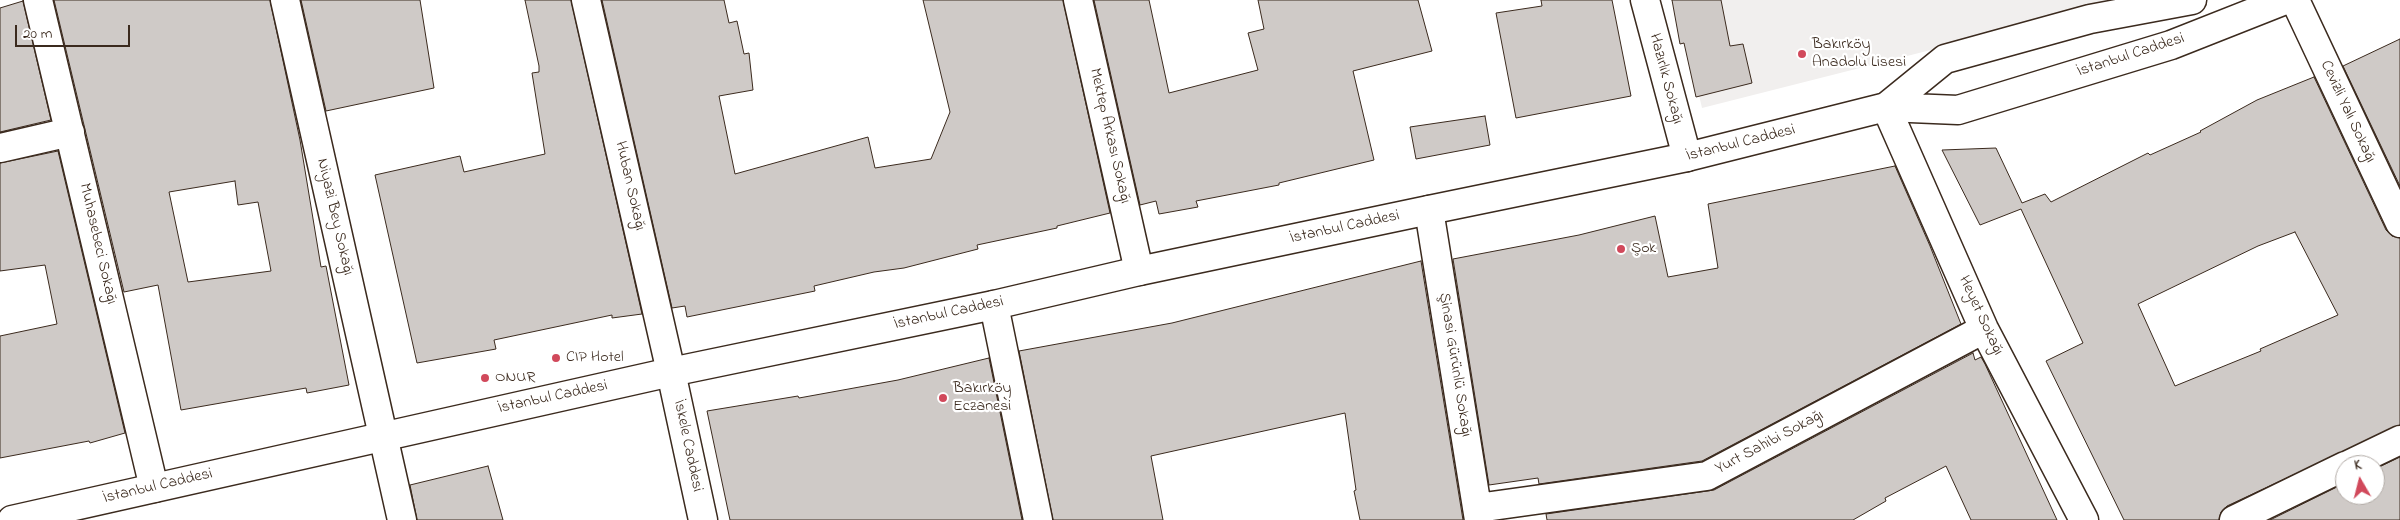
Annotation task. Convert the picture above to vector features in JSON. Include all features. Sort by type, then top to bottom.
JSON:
[{"type":"street","name":"Muhasebeci Sokağı","points":[[38,0],[154,488]]},
{"type":"street","name":"Niyazi Bey Sokağı","points":[[285,0],[402,520]]},
{"type":"street","name":"Huban Sokağı","points":[[586,0],[671,372]]},
{"type":"street","name":"Mektep Arkası Sokağı","points":[[1078,0],[1139,271]]},
{"type":"street","name":"Hazırlık Sokağı","points":[[1644,0],[1687,158]]},
{"type":"street","name":"İstanbul Caddesi","points":[[1886,108],[1945,58],[2090,19],[2192,0]]},
{"type":"street","name":"İstanbul Caddesi","points":[[12,520],[671,372],[994,305],[1139,271],[1687,158],[1886,108],[1958,110],[2171,45],[2285,0]]},
{"type":"street","name":"Cevizli Yalı Sokağı","points":[[2295,0],[2400,223]]},
{"type":"street","name":"Heyet Sokağı","points":[[1886,108],[1984,329],[2084,520]]},
{"type":"street","points":[[0,148],[70,132]]},
{"type":"street","name":"Şinasi Gürünlü Sokağı","points":[[1429,210],[1478,514]]},
{"type":"street","points":[[994,305],[1038,520]]},
{"type":"street","name":"Yurt Sahibi Sokağı","points":[[1478,514],[1707,476],[1984,329]]},
{"type":"street","name":"İskele Caddesi","points":[[671,372],[703,520]]},
{"type":"street","points":[[2369,455],[2400,440]]},
{"type":"street","points":[[2234,520],[2335,472]]},
{"type":"shaded area","name":"Bakırköy Anadolu Lisesi","points":[[1677,0],[2128,0],[1702,108]]},
{"type":"building","points":[[54,0],[270,0],[300,140],[321,267],[326,266],[349,385],[307,393],[306,388],[181,410],[158,285],[124,292]],"holes":[[[235,181],[238,205],[258,202],[271,271],[188,282],[169,192]]]},
{"type":"building","points":[[301,0],[420,0],[434,88],[326,111]]},
{"type":"building","points":[[525,0],[571,0],[642,314],[612,318],[612,315],[494,340],[496,349],[417,363],[375,175],[460,156],[464,172],[545,154],[532,73],[539,72],[539,66]]},
{"type":"building","points":[[602,0],[724,0],[729,23],[737,21],[744,54],[749,53],[753,90],[719,96],[735,174],[868,137],[875,168],[931,159],[950,112],[923,0],[1063,0],[1110,213],[1057,226],[1057,228],[977,245],[978,249],[904,268],[874,272],[814,286],[815,291],[687,317],[685,306],[672,308]]},
{"type":"building","points":[[1094,0],[1149,0],[1169,93],[1258,70],[1248,33],[1264,29],[1258,0],[1418,0],[1432,51],[1353,71],[1374,160],[1279,183],[1279,185],[1196,201],[1198,207],[1159,214],[1156,201],[1140,205]]},
{"type":"building","points":[[1541,0],[1612,0],[1631,96],[1516,118],[1496,13],[1542,6]]},
{"type":"building","points":[[1672,0],[1721,0],[1730,46],[1743,44],[1752,83],[1696,97],[1684,43],[1680,44]]},
{"type":"building","points":[[23,1],[51,120],[0,132],[0,8]]},
{"type":"building","points":[[2400,39],[2400,186],[2343,66]]},
{"type":"building","points":[[2314,77],[2386,230],[2392,236],[2400,238],[2400,425],[2227,506],[2221,512],[2219,520],[2124,520],[2046,361],[2083,343],[2021,209],[1980,225],[1942,150],[1996,148],[2022,203],[2045,194],[2051,202],[2148,153],[2150,155],[2200,131],[2257,100]],"holes":[[[2295,232],[2338,315],[2260,349],[2261,351],[2175,386],[2138,304],[2258,246]]]},
{"type":"building","points":[[1485,116],[1490,145],[1416,159],[1410,127]]},
{"type":"building","points":[[58,151],[125,433],[90,443],[89,441],[0,458],[0,336],[57,324],[45,265],[0,271],[0,163]]},
{"type":"building","points":[[1895,166],[1961,324],[1702,461],[1539,484],[1538,478],[1489,485],[1453,259],[1579,235],[1655,216],[1668,277],[1718,268],[1708,204]]},
{"type":"building","points":[[1421,261],[1463,520],[1360,520],[1354,491],[1356,490],[1345,413],[1151,456],[1163,520],[1053,520],[1019,351],[1172,323]]},
{"type":"building","points":[[1973,353],[1975,360],[1981,357],[1985,364],[2057,520],[1971,520],[1946,466],[1885,498],[1886,501],[1853,520],[1547,520],[1546,514],[1714,490]]},
{"type":"building","points":[[989,358],[1022,520],[730,520],[707,411],[798,396],[799,398],[898,380]]},
{"type":"building","points":[[2400,457],[2400,520],[2270,520],[2335,488],[2335,505],[2385,505],[2385,464]]},
{"type":"building","points":[[488,466],[503,520],[417,520],[410,485]]},
{"type":"place","name":"Bakırköy Anadolu Lisesi","points":[[1802,54]]},
{"type":"place","name":"Şok","points":[[1621,249]]},
{"type":"place","name":"CIP Hotel","points":[[556,358]]},
{"type":"place","name":"ONUR","points":[[485,378]]},
{"type":"place","name":"Bakırköy Eczanesi","points":[[943,398]]}]
